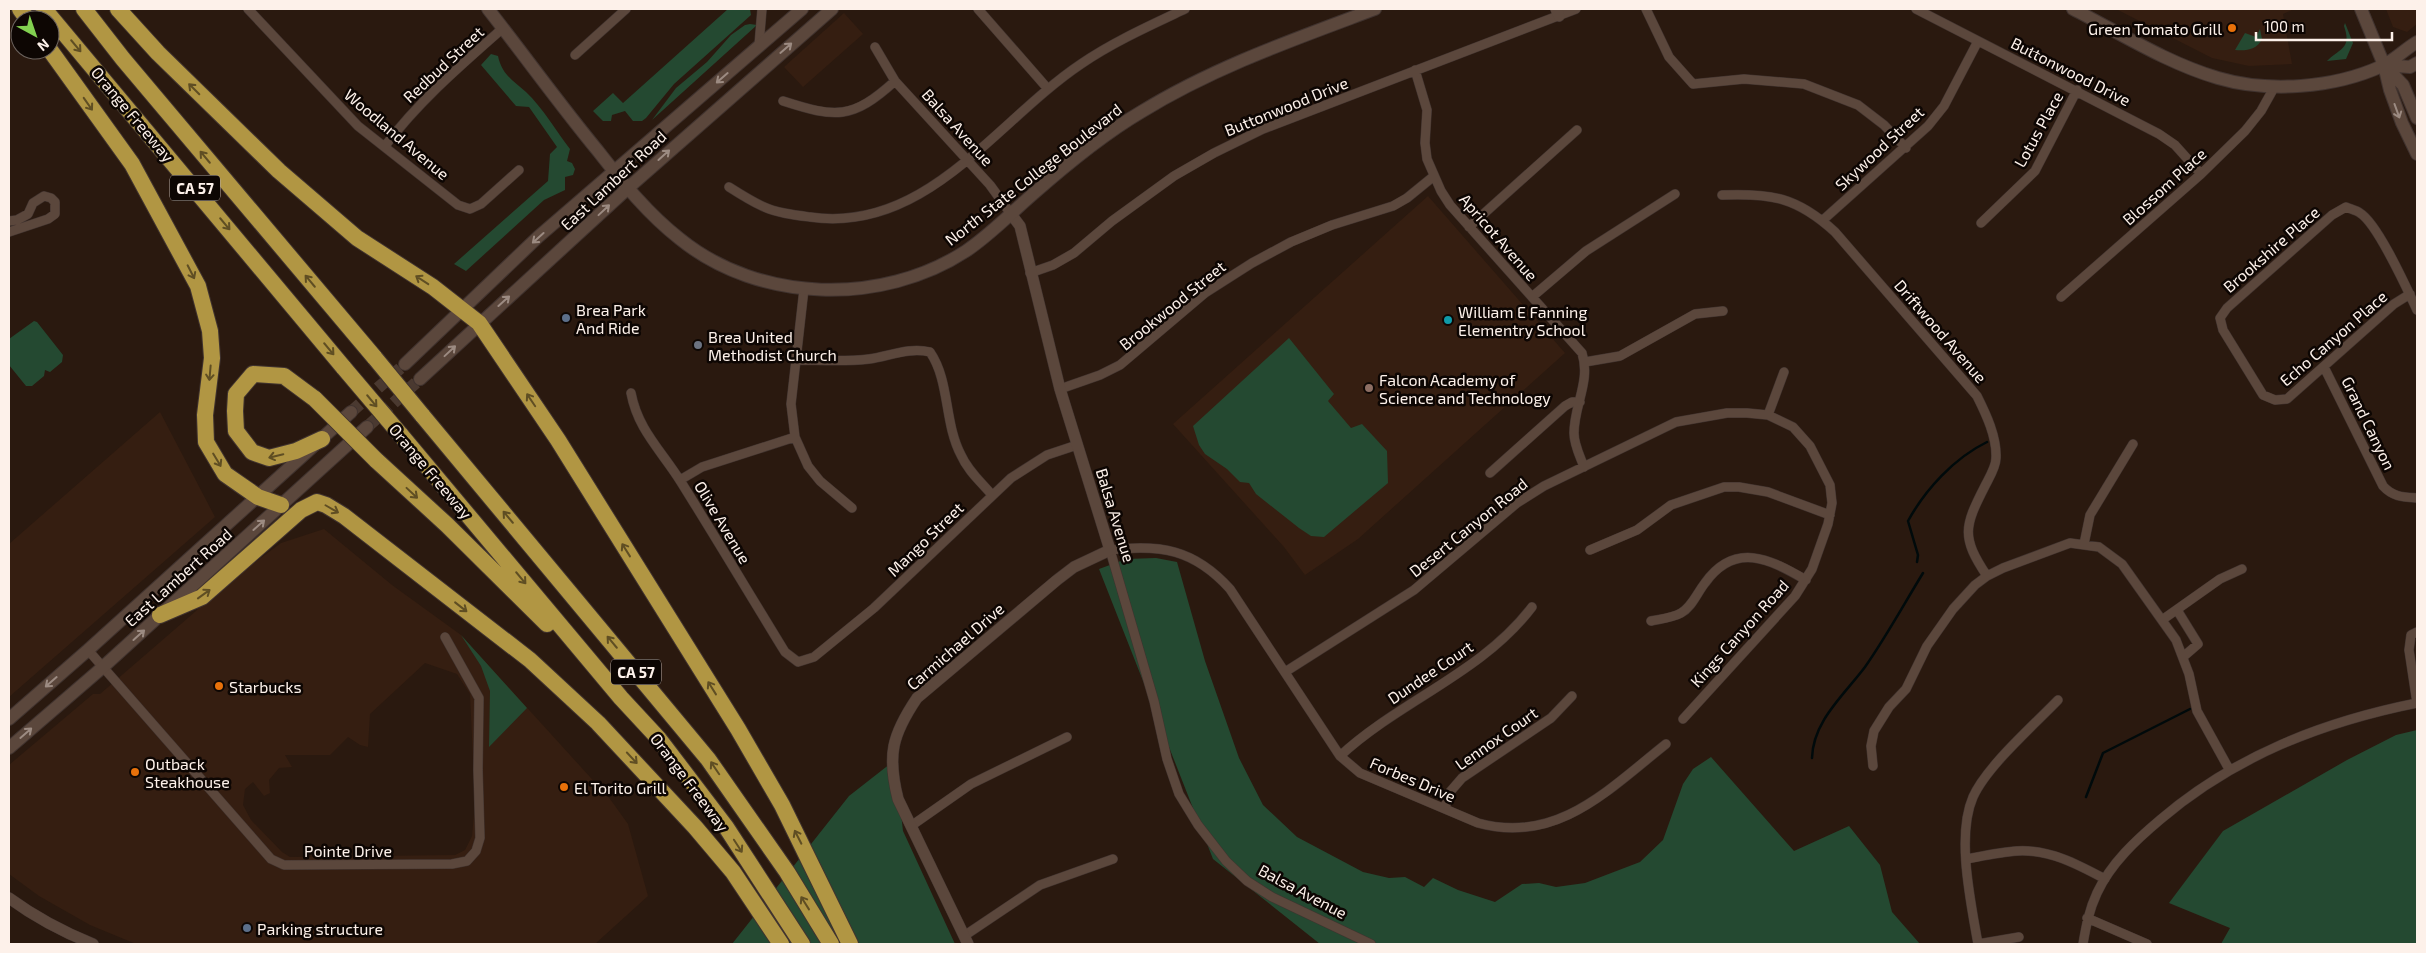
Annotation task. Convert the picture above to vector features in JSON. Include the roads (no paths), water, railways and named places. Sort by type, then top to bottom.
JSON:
[{"type":"highway","name":"Orange Freeway","points":[[44,9],[621,698],[659,739],[726,827],[802,944]]},
{"type":"highway","name":"Orange Freeway","points":[[84,9],[123,59],[708,758],[787,872],[831,944]]},
{"type":"highway","points":[[118,9],[165,60],[279,171],[358,238],[462,308],[480,323],[558,440],[738,729],[782,804],[850,944]]},
{"type":"highway","points":[[57,60],[132,164],[198,286],[210,331],[212,358],[205,414],[206,442],[225,474],[258,497],[281,506]]},
{"type":"highway","points":[[322,439],[296,451],[268,458],[252,452],[236,431],[236,394],[253,374],[284,376],[316,399],[376,460],[447,525],[621,698]]},
{"type":"highway","points":[[160,615],[202,597],[301,510],[317,502],[326,505],[344,516],[530,660],[598,723],[696,826],[733,872],[781,944]]},
{"type":"main road","name":"North State College Boulevard","points":[[488,9],[558,102],[628,188],[659,222],[682,241],[710,259],[739,273],[804,289],[847,289],[882,285],[923,273],[967,250],[1083,152],[1112,130],[1163,99],[1249,57],[1375,9]]},
{"type":"main road","name":"East Lambert Road","points":[[405,364],[462,308],[614,171],[802,9]]},
{"type":"main road","name":"East Lambert Road","points":[[420,379],[628,188],[832,9]]},
{"type":"main road","points":[[2073,9],[2178,62],[2218,78],[2275,86],[2332,81],[2384,65],[2417,42]]},
{"type":"main road","points":[[2361,9],[2384,65],[2390,90],[2402,123],[2417,154]]},
{"type":"main road","points":[[2384,65],[2410,67],[2417,63]]},
{"type":"main road","points":[[2384,65],[2403,84],[2417,118]]},
{"type":"main road","name":"East Lambert Road","points":[[9,718],[88,650],[352,412]]},
{"type":"main road","name":"East Lambert Road","points":[[9,748],[103,667],[367,427]]},
{"type":"street","name":"Woodland Avenue","points":[[248,9],[341,109],[458,205],[470,209],[481,204],[519,170]]},
{"type":"street","points":[[575,55],[626,9]]},
{"type":"street","points":[[759,46],[762,9]]},
{"type":"street","points":[[978,9],[1048,89]]},
{"type":"street","points":[[729,187],[762,206],[779,212],[822,219],[848,219],[900,206],[943,180],[1048,89],[1082,63],[1185,9]]},
{"type":"street","name":"Buttonwood Drive","points":[[1030,273],[1053,265],[1074,253],[1143,198],[1214,152],[1263,129],[1557,12],[1576,9]]},
{"type":"street","points":[[1646,9],[1669,57],[1693,84],[1744,79],[1804,84],[1858,105],[1884,125],[1906,148]]},
{"type":"street","name":"Buttonwood Drive","points":[[1916,9],[2077,90],[2159,134],[2175,146],[2201,174]]},
{"type":"street","name":"Redbud Street","points":[[385,146],[404,122],[434,90],[503,28]]},
{"type":"street","name":"Skywood Street","points":[[1823,220],[1906,148],[1928,126],[1944,106],[1978,41]]},
{"type":"street","name":"Balsa Avenue","points":[[874,47],[895,81],[990,185],[1020,226],[1060,389],[1110,550],[1154,701],[1167,759],[1179,794],[1198,825],[1226,862],[1247,882],[1272,898],[1371,944]]},
{"type":"street","name":"Apricot Avenue","points":[[1414,70],[1427,110],[1425,143],[1427,159],[1450,205],[1577,345],[1585,362]]},
{"type":"street","points":[[783,101],[815,111],[838,113],[856,110],[873,101],[895,81]]},
{"type":"street","name":"Blossom Place","points":[[2061,297],[2201,174],[2246,131],[2261,111],[2275,86]]},
{"type":"street","name":"Lotus Place","points":[[1981,223],[2035,172],[2077,90]]},
{"type":"street","points":[[1469,227],[1577,130]]},
{"type":"street","name":"Brookwood Street","points":[[1060,389],[1100,376],[1120,366],[1205,294],[1252,262],[1291,242],[1332,225],[1393,206],[1407,198],[1434,176]]},
{"type":"street","points":[[1532,297],[1586,251],[1675,194]]},
{"type":"street","name":"Driftwood Avenue","points":[[1722,195],[1776,196],[1801,206],[1823,220],[1963,377],[1977,396],[1987,417],[1996,459],[1970,514],[1967,530],[1970,547],[1988,576]]},
{"type":"street","points":[[9,221],[28,214],[33,207],[33,203],[44,196],[55,202],[55,214],[20,230],[9,232]]},
{"type":"street","points":[[33,207],[43,220]]},
{"type":"street","name":"Brookshire Place","points":[[2275,400],[2264,395],[2223,330],[2220,318],[2227,308],[2332,215],[2346,207],[2362,214],[2383,242],[2410,294]]},
{"type":"street","points":[[804,289],[791,404],[795,437],[808,466],[820,481],[852,508]]},
{"type":"street","points":[[2410,294],[2417,310]]},
{"type":"street","name":"Echo Canyon Place","points":[[2275,400],[2287,399],[2394,304],[2410,294]]},
{"type":"street","points":[[1584,467],[1575,443],[1574,432],[1586,372],[1585,362],[1620,356],[1695,314],[1723,311]]},
{"type":"street","points":[[796,360],[846,361],[870,359],[917,349],[930,352],[938,364],[954,436],[961,455],[973,475],[992,494]]},
{"type":"street","name":"Grand Canyon","points":[[2324,366],[2383,486],[2389,493],[2397,496],[2417,498]]},
{"type":"street","points":[[1768,415],[1784,372]]},
{"type":"street","name":"Olive Avenue","points":[[630,393],[635,413],[644,430],[680,480],[785,652],[798,662]]},
{"type":"street","points":[[1490,473],[1565,406],[1572,402],[1580,402]]},
{"type":"street","name":"Desert Canyon Road","points":[[1285,672],[1414,590],[1517,503],[1544,486],[1676,422],[1727,413],[1768,415]]},
{"type":"street","name":"Kings Canyon Road","points":[[1683,719],[1795,596],[1812,569],[1830,515],[1832,503],[1830,485],[1810,446],[1793,427],[1768,415]]},
{"type":"street","points":[[680,480],[702,467],[795,437]]},
{"type":"street","points":[[2084,544],[2090,515],[2133,444]]},
{"type":"street","name":"Mango Street","points":[[798,662],[814,657],[874,608],[992,494],[1026,467],[1047,455],[1077,445]]},
{"type":"street","points":[[1590,550],[1637,530],[1671,504],[1724,488],[1739,487],[1768,492],[1830,515]]},
{"type":"street","points":[[1873,766],[1871,746],[1874,731],[1881,718],[1906,689],[1927,646],[1940,626],[1975,585],[2003,568],[2056,547],[2084,544],[2099,547],[2122,564],[2176,640],[2183,657],[2197,711],[2229,770]]},
{"type":"street","name":"Forbes Drive","points":[[1110,550],[1139,546],[1162,548],[1183,554],[1218,576],[1230,588],[1340,756],[1360,773],[1478,823],[1496,828],[1522,828],[1553,822],[1596,800],[1666,744]]},
{"type":"street","name":"Carmichael Drive","points":[[966,940],[898,799],[892,774],[893,745],[901,721],[917,698],[1057,580],[1074,567],[1110,550]]},
{"type":"street","points":[[1651,621],[1680,614],[1717,570],[1745,557],[1760,557],[1774,562],[1806,580]]},
{"type":"street","points":[[2162,620],[2220,580],[2242,569]]},
{"type":"street","name":"Dundee Court","points":[[1340,756],[1374,727],[1441,686],[1515,630],[1532,607]]},
{"type":"street","points":[[2177,610],[2198,644],[2183,657]]},
{"type":"street","points":[[2083,944],[2087,918],[2105,879],[2124,853],[2146,831],[2186,797],[2229,770],[2276,745],[2320,727],[2368,713],[2417,703],[2409,650],[2411,635],[2417,632]]},
{"type":"street","name":"Pointe Drive","points":[[88,650],[271,859],[284,865],[452,864],[467,861],[476,851],[480,838],[478,770],[479,698],[445,637]]},
{"type":"street","name":"Lennox Court","points":[[1445,808],[1449,793],[1462,778],[1551,718],[1572,696]]},
{"type":"street","points":[[2019,937],[1978,944],[1967,860],[1966,833],[1973,797],[1995,766],[2058,700]]},
{"type":"street","points":[[911,826],[971,784],[1067,737]]},
{"type":"street","points":[[1967,860],[2016,850],[2032,851],[2073,862],[2105,879]]},
{"type":"street","points":[[966,940],[1040,884],[1113,859]]},
{"type":"street","points":[[9,898],[31,914],[93,944]]},
{"type":"street","points":[[2087,918],[2147,944]]},
{"type":"waterway","points":[[1917,562],[1918,555],[1908,521],[1923,498],[1942,476],[1963,457],[1987,442]]},
{"type":"waterway","points":[[1812,758],[1818,732],[1824,720],[1873,656],[1923,573]]},
{"type":"waterway","points":[[2086,797],[2103,753],[2190,709]]},
{"type":"tunnel","points":[[351,412],[405,364]]},
{"type":"tunnel","points":[[367,427],[420,379]]},
{"type":"place","name":"Green Tomato Grill","points":[[2232,28]]},
{"type":"place","name":"Brea Park And Ride","points":[[566,318]]},
{"type":"place","name":"William E Fanning Elementry School","points":[[1448,320]]},
{"type":"place","name":"Brea United Methodist Church","points":[[698,345]]},
{"type":"place","name":"Falcon Academy of Science and Technology","points":[[1369,388]]},
{"type":"place","name":"Starbucks","points":[[219,686]]},
{"type":"place","name":"Outback Steakhouse","points":[[135,772]]},
{"type":"place","name":"El Torito Grill","points":[[564,787]]},
{"type":"place","name":"Parking structure","points":[[247,928]]}]
